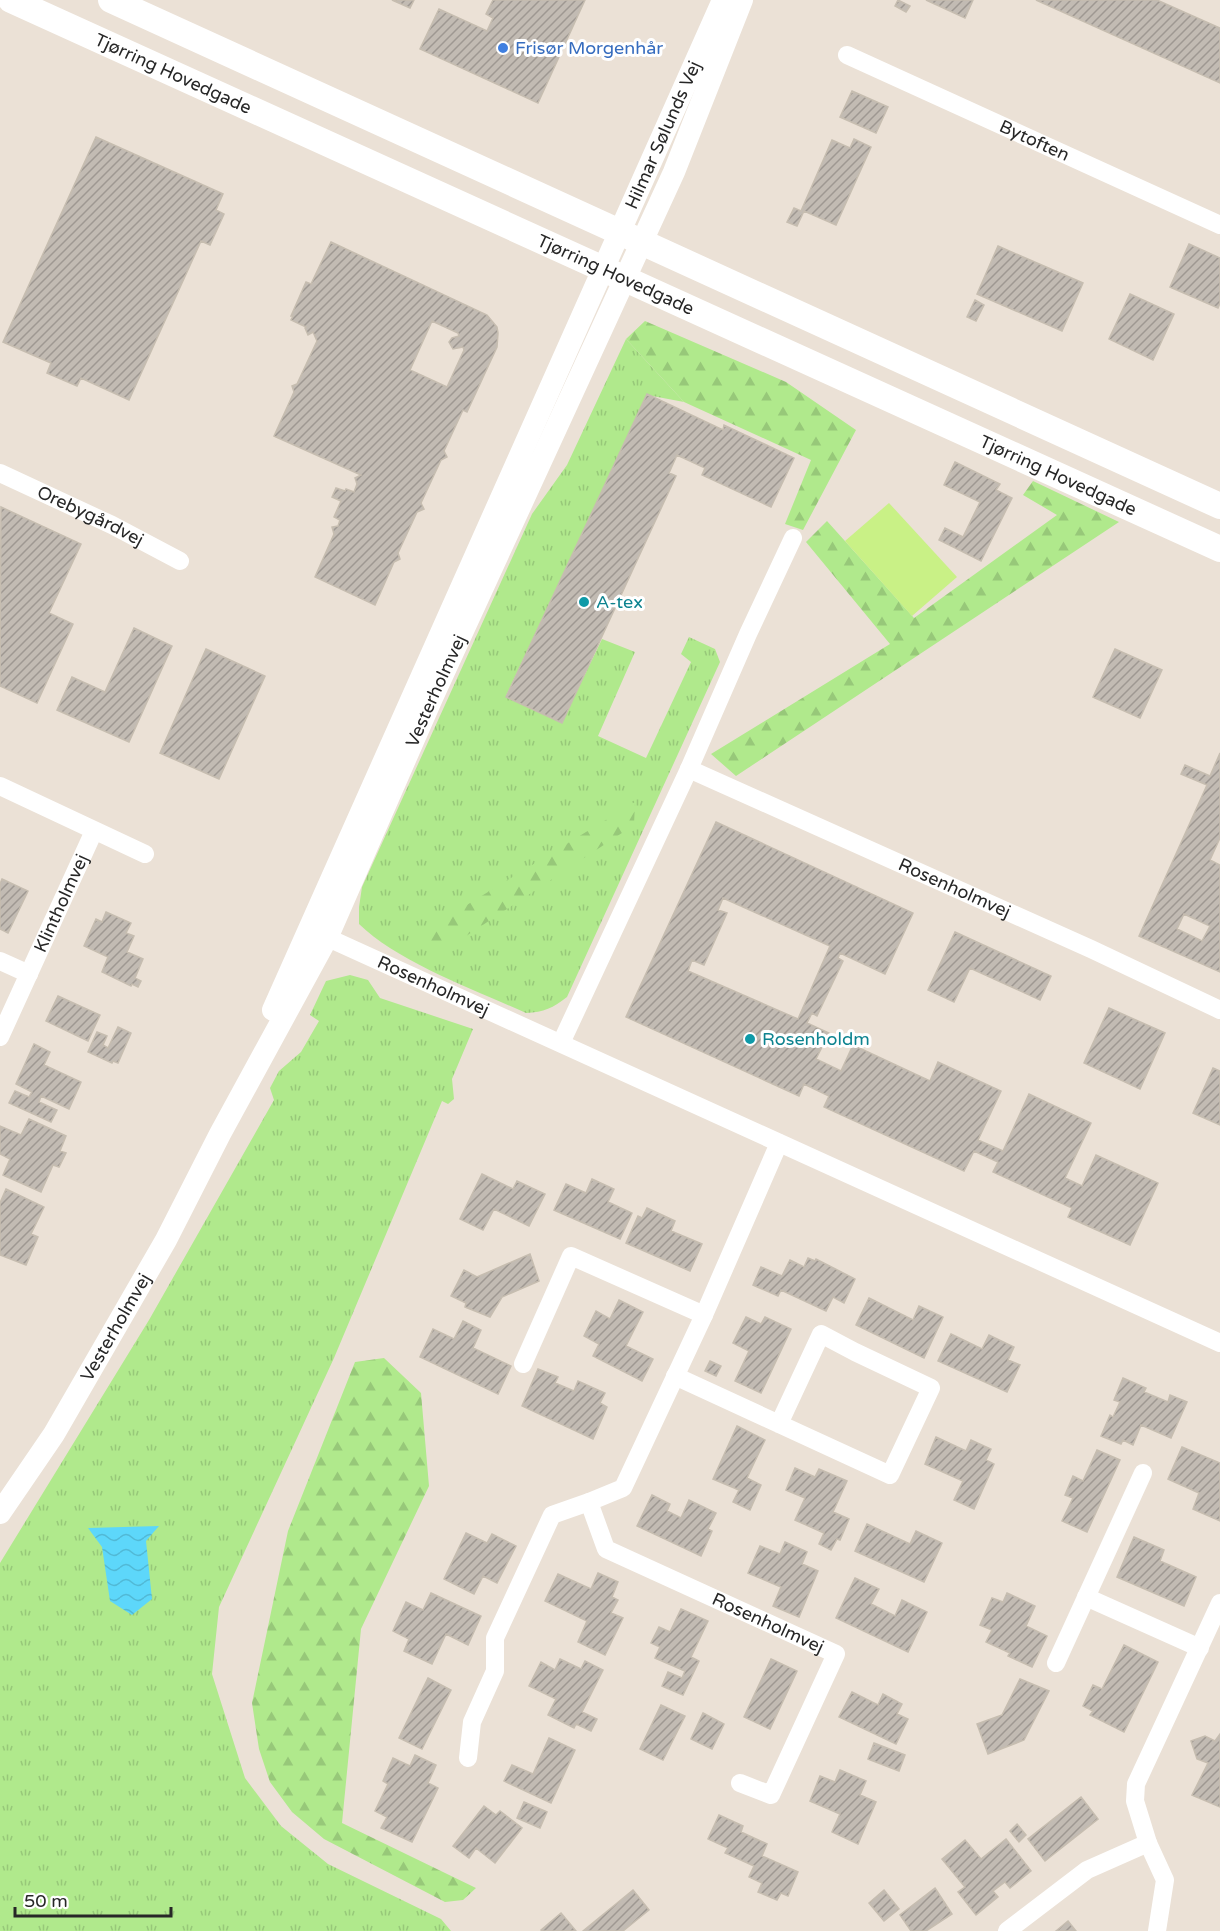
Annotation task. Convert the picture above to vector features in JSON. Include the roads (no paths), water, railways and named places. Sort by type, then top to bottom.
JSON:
[{"type":"main road","name":"Tjørring Hovedgade","points":[[11,0],[1220,549]]},
{"type":"main road","points":[[111,0],[1220,506]]},
{"type":"street","name":"Hilmar Sølunds Vej","points":[[614,273],[619,232],[723,0]]},
{"type":"street","name":"Hilmar Sølunds Vej","points":[[642,243],[674,172],[742,0]]},
{"type":"street","name":"Bytoften","points":[[848,55],[1220,225]]},
{"type":"street","name":"Vesterholmvej","points":[[0,1513],[54,1434],[166,1240],[220,1134],[317,933],[614,273],[642,243]]},
{"type":"street","name":"Orebygårdvej","points":[[0,473],[112,525],[180,561]]},
{"type":"street","points":[[561,1043],[689,769],[793,538]]},
{"type":"street","name":"Rosenholmvej","points":[[689,769],[1091,949],[1220,1010]]},
{"type":"street","points":[[0,786],[145,854]]},
{"type":"street","name":"Klintholmvej","points":[[0,1037],[94,831]]},
{"type":"street","name":"Rosenholmvej","points":[[317,933],[1220,1343]]},
{"type":"street","name":"Klintholmvej","points":[[0,961],[29,974]]},
{"type":"street","points":[[468,1758],[472,1722],[495,1671],[495,1638],[552,1515],[624,1488],[704,1315],[778,1143]]},
{"type":"street","points":[[523,1364],[571,1256],[704,1315]]},
{"type":"street","points":[[675,1376],[779,1424],[890,1475],[931,1388],[821,1334],[779,1424]]},
{"type":"street","points":[[1056,1663],[1143,1473]]},
{"type":"street","name":"Rosenholmvej","points":[[589,1502],[606,1549],[836,1654],[771,1795],[740,1783]]},
{"type":"street","points":[[1086,1597],[1200,1648]]},
{"type":"street","points":[[1157,1931],[1165,1880],[1148,1843],[1135,1801],[1136,1784],[1219,1610]]},
{"type":"street","points":[[1007,1931],[1087,1869],[1148,1843]]},
{"type":"water","points":[[159,1526],[146,1541],[152,1599],[132,1615],[110,1601],[102,1547],[88,1528]]},
{"type":"place","name":"Frisør Morgenhår","points":[[503,48]]},
{"type":"place","name":"A-tex","points":[[584,602]]},
{"type":"place","name":"Rosenholdm","points":[[750,1039]]}]
